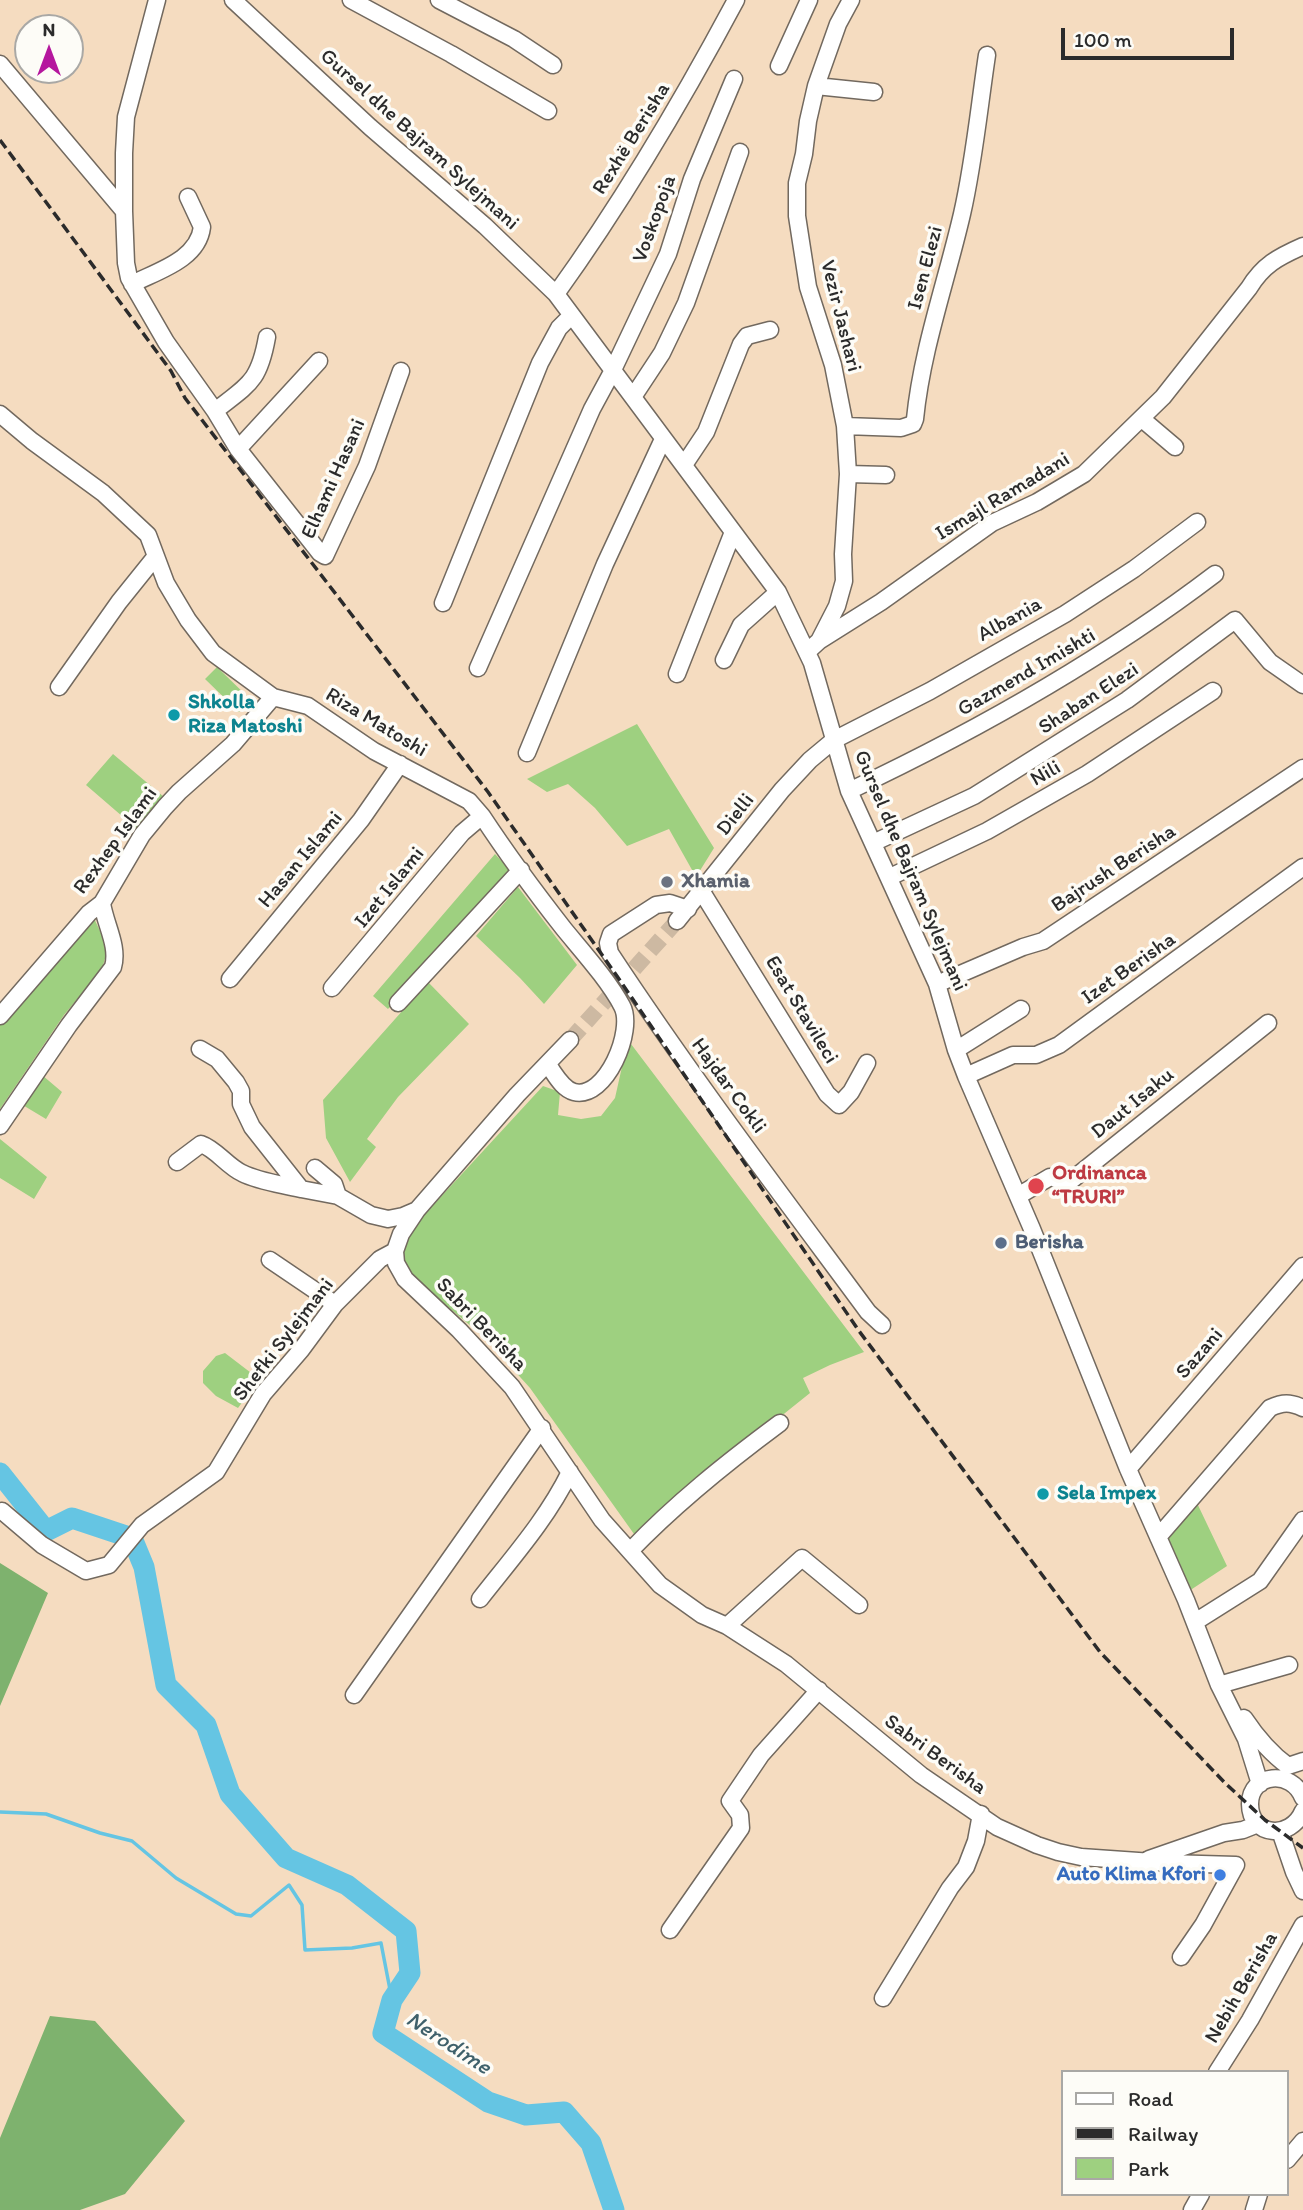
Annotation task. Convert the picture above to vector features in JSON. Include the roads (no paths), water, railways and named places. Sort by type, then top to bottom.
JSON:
[{"type":"street","name":"Elhami Hasani","points":[[157,0],[126,117],[124,211],[126,263],[132,284],[166,342],[215,411],[237,449],[325,556],[367,466],[401,371]]},
{"type":"street","name":"Gursel dhe Bajram Sylejmani","points":[[233,0],[370,127],[485,226],[556,294],[778,592],[813,647],[834,740],[849,791],[937,984],[956,1050],[1128,1469],[1246,1740],[1260,1783]]},
{"type":"street","points":[[351,0],[548,111]]},
{"type":"street","points":[[439,0],[514,39],[553,65]]},
{"type":"street","name":"Rexhë Berisha","points":[[556,294],[591,244],[680,102],[736,0]]},
{"type":"street","points":[[779,66],[809,0]]},
{"type":"street","name":"Vezir Jashari","points":[[813,647],[837,606],[844,581],[848,474],[845,426],[833,365],[808,287],[797,216],[797,183],[816,86],[838,24],[851,0]]},
{"type":"street","name":"Isen Elezi","points":[[845,426],[901,428],[913,424],[915,419],[927,344],[962,213],[987,55]]},
{"type":"street","points":[[0,64],[124,211]]},
{"type":"street","name":"Voskopoja","points":[[612,372],[668,254],[692,178],[734,79]]},
{"type":"street","points":[[816,86],[874,92]]},
{"type":"street","points":[[633,397],[662,353],[686,303],[740,152]]},
{"type":"street","points":[[132,284],[187,256],[197,243],[202,228],[188,197]]},
{"type":"street","name":"Ismajl Ramadani","points":[[813,647],[992,523],[1037,502],[1084,474],[1163,397],[1249,288],[1259,271],[1280,256],[1303,246]]},
{"type":"street","points":[[443,603],[540,363],[559,328],[571,316]]},
{"type":"street","points":[[684,465],[706,432],[741,344],[747,336],[770,330]]},
{"type":"street","points":[[215,411],[249,384],[259,372],[267,337]]},
{"type":"street","points":[[237,449],[319,362]]},
{"type":"street","points":[[478,668],[512,596],[539,525],[592,409],[612,372]]},
{"type":"street","name":"Riza Matoshi","points":[[0,414],[103,493],[148,535],[166,583],[188,620],[213,653],[273,697],[308,706],[374,751],[469,801],[482,816],[622,1006],[627,1018],[625,1034],[611,1071],[595,1086],[583,1092],[574,1092],[563,1086],[548,1065]]},
{"type":"street","points":[[1142,419],[1175,447]]},
{"type":"street","points":[[527,753],[605,564],[663,439]]},
{"type":"street","points":[[848,474],[886,475]]},
{"type":"street","name":"Albania","points":[[834,740],[930,691],[1065,614],[1134,569],[1197,522]]},
{"type":"street","points":[[677,674],[733,532]]},
{"type":"street","points":[[59,687],[156,556]]},
{"type":"street","name":"Gazmend Imishti","points":[[849,791],[947,744],[1102,655],[1216,574]]},
{"type":"street","points":[[724,660],[741,625],[778,592]]},
{"type":"street","name":"Shaban Elezi","points":[[873,843],[986,789],[1127,700],[1235,620],[1270,662],[1303,685]]},
{"type":"street","name":"Nili","points":[[890,877],[987,831],[1087,774],[1213,691]]},
{"type":"street","name":"Rexhep Islami","points":[[0,1016],[89,913],[102,903],[142,835],[165,807],[178,792],[233,744],[273,697]]},
{"type":"street","name":"Dielli","points":[[682,915],[782,790],[810,760],[834,740]]},
{"type":"street","name":"Hasan Islami","points":[[230,979],[361,820],[400,764]]},
{"type":"street","name":"Bajrush Berisha","points":[[937,984],[1043,941],[1303,768]]},
{"type":"street","name":"Izet Islami","points":[[332,988],[463,833],[482,816]]},
{"type":"street","name":"Izet Berisha","points":[[967,1076],[1013,1055],[1036,1055],[1059,1045],[1303,867]]},
{"type":"street","points":[[398,1003],[521,870]]},
{"type":"street","name":"Esat Stavileci","points":[[702,892],[827,1094],[839,1105],[851,1092],[867,1063]]},
{"type":"street","points":[[0,1126],[69,1025],[113,967],[116,956],[102,903]]},
{"type":"street","name":"Hajdar Cokli","points":[[682,915],[670,903],[656,905],[611,934],[608,943],[610,953],[727,1121],[868,1312],[881,1325]]},
{"type":"street","points":[[956,1050],[1021,1009]]},
{"type":"street","name":"Daut Isaku","points":[[1018,1196],[1050,1177],[1069,1183],[1268,1023]]},
{"type":"street","points":[[395,1251],[401,1234],[417,1210],[517,1095],[570,1040]]},
{"type":"street","points":[[200,1049],[217,1059],[236,1082],[241,1091],[241,1104],[252,1127],[301,1189]]},
{"type":"street","points":[[177,1162],[201,1144],[223,1161],[259,1180],[338,1196],[371,1215],[388,1219],[417,1210]]},
{"type":"street","points":[[316,1168],[334,1184],[338,1196]]},
{"type":"street","points":[[381,1217],[401,1234]]},
{"type":"street","name":"Shefki Sylejmani","points":[[2,1511],[41,1545],[86,1571],[109,1565],[142,1525],[216,1472],[263,1394],[301,1350],[335,1304],[372,1265],[395,1251]]},
{"type":"street","name":"Sabri Berisha","points":[[395,1251],[396,1263],[405,1279],[459,1330],[512,1387],[602,1520],[660,1585],[702,1615],[727,1626],[786,1664],[894,1754],[997,1827],[1037,1845],[1081,1857],[1236,1865],[1203,1924],[1181,1956]]},
{"type":"street","points":[[271,1260],[335,1304]]},
{"type":"street","name":"Sazani","points":[[1128,1469],[1303,1266]]},
{"type":"street","points":[[1158,1537],[1270,1408],[1291,1402],[1303,1408]]},
{"type":"street","points":[[630,1551],[668,1512],[718,1469],[780,1423]]},
{"type":"street","points":[[354,1695],[542,1429]]},
{"type":"street","points":[[480,1599],[536,1529],[558,1497],[570,1472]]},
{"type":"street","points":[[1195,1622],[1261,1581],[1303,1520]]},
{"type":"street","points":[[727,1626],[802,1558],[859,1605]]},
{"type":"street","points":[[1289,1665],[1221,1684],[1253,1732],[1291,1768],[1295,1784],[1303,1797]]},
{"type":"street","points":[[670,1930],[741,1828],[740,1815],[730,1801],[761,1755],[819,1690]]},
{"type":"street","name":"Gursel dhe Bajram Sylejmani","points":[[1246,1740],[1260,1752],[1291,1768]]},
{"type":"street","points":[[1291,1768],[1260,1783],[1251,1797],[1303,1891]]},
{"type":"street","points":[[883,1998],[950,1888],[966,1867],[976,1841],[981,1814]]},
{"type":"street","name":"Sabri Berisha","points":[[1144,1861],[1224,1833],[1264,1824],[1295,1824],[1302,1816]]},
{"type":"street","name":"Nebih Berisha","points":[[1217,2070],[1250,2020],[1303,1925]]},
{"type":"street","points":[[1289,2158],[1303,2141]]},
{"type":"waterway","name":"Nerodime","points":[[0,1473],[46,1531],[72,1518],[132,1538],[144,1567],[166,1685],[206,1725],[230,1794],[286,1858],[347,1885],[406,1931],[410,1973],[392,2000],[383,2033],[488,2102],[526,2115],[564,2112],[591,2143],[614,2210]]},
{"type":"waterway","points":[[0,1812],[46,1814],[132,1841],[176,1878],[236,1914],[251,1916],[289,1885],[302,1905],[305,1950],[352,1948],[381,1943],[392,2000]]},
{"type":"tunnel","points":[[570,1040],[677,921]]},
{"type":"railway","points":[[0,140],[171,371],[185,398],[488,792],[859,1331],[1100,1652],[1225,1783],[1265,1820],[1303,1848]]},
{"type":"place","name":"Shkolla Riza Matoshi","points":[[174,715]]},
{"type":"place","name":"Xhamia","points":[[667,882]]},
{"type":"place","name":"Ordinanca “TRURI”","points":[[1036,1186]]},
{"type":"place","name":"Berisha","points":[[1001,1243]]},
{"type":"place","name":"Sela Impex","points":[[1043,1494]]},
{"type":"place","name":"Auto Klima Kfori","points":[[1220,1875]]}]
